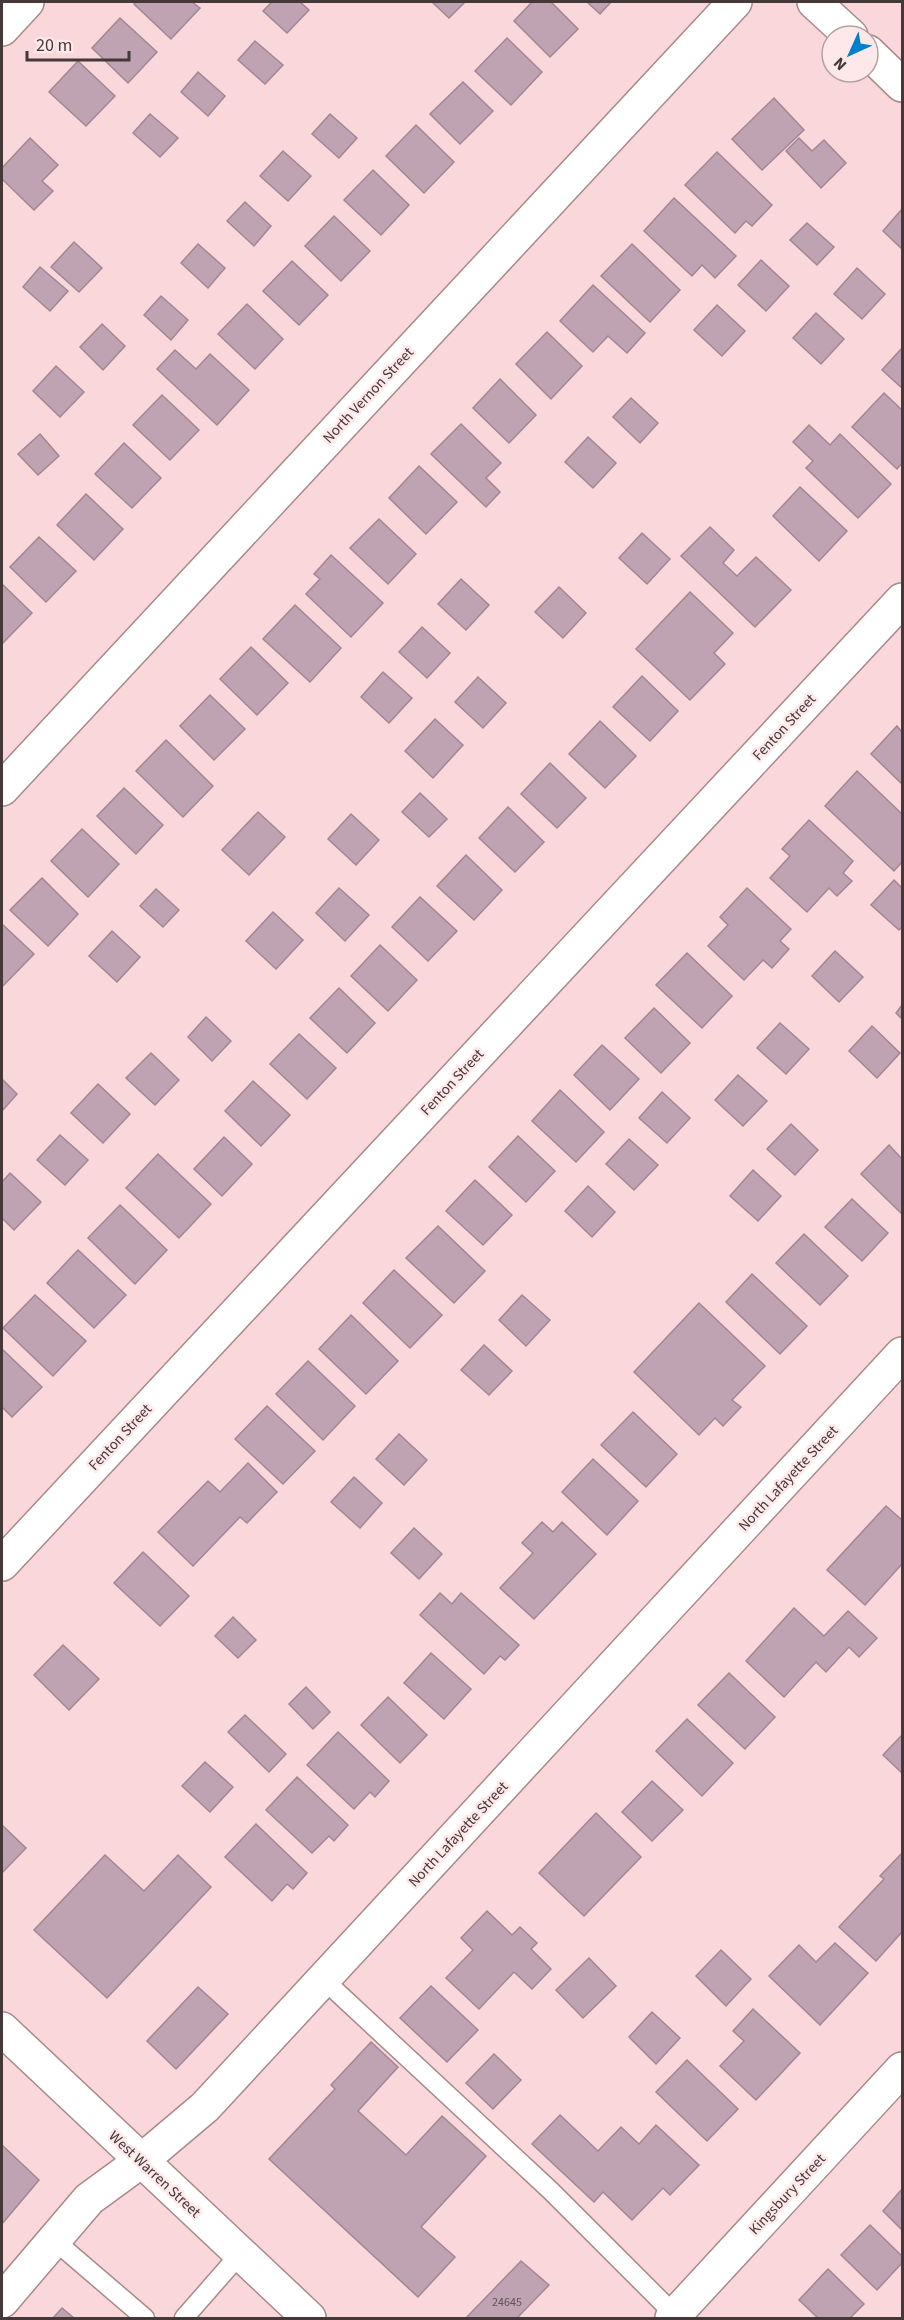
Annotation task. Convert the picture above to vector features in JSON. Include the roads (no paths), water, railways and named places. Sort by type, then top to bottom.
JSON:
[{"type":"street","points":[[2,29],[27,2]]},
{"type":"street","name":"North Vernon Street","points":[[2,789],[735,2]]},
{"type":"street","points":[[814,2],[838,24]]},
{"type":"street","points":[[880,63],[903,85]]},
{"type":"street","name":"Fenton Street","points":[[2,1564],[903,600]]},
{"type":"street","name":"North Lafayette Street","points":[[2,2301],[89,2199],[141,2161],[205,2107],[903,1354]]},
{"type":"street","name":"West Warren Street","points":[[2,2029],[309,2319]]},
{"type":"street","name":"Kingsbury Street","points":[[674,2317],[903,2069]]},
{"type":"lane","points":[[323,1979],[551,2191],[674,2317]]},
{"type":"lane","points":[[54,2240],[145,2319]]},
{"type":"lane","points":[[184,2319],[240,2254]]}]
